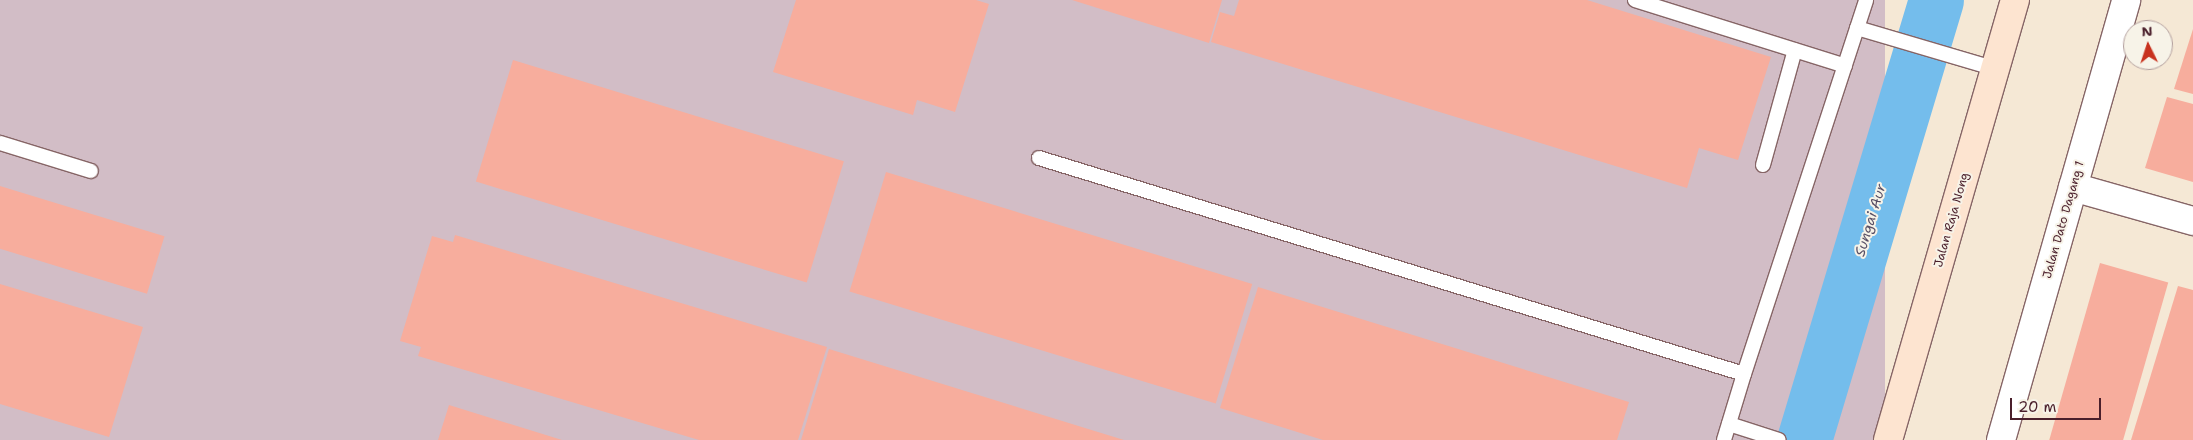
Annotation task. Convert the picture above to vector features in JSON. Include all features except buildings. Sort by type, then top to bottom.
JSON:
[{"type":"main road","name":"Jalan Raja Nong","points":[[1888,440],[2015,0]]},
{"type":"street","name":"Jalan Dato Dagang 1","points":[[2001,440],[2126,0]]},
{"type":"street","points":[[2073,187],[2193,221]]},
{"type":"lane","points":[[1635,0],[1845,66]]},
{"type":"lane","points":[[1724,440],[1866,0]]},
{"type":"lane","points":[[1857,28],[1996,69]]},
{"type":"lane","points":[[1763,165],[1795,50]]},
{"type":"lane","points":[[0,143],[91,171]]},
{"type":"lane","points":[[1039,158],[1744,374]]},
{"type":"lane","points":[[1729,424],[1779,440]]},
{"type":"shaded area","points":[[0,0],[1885,0],[1885,440],[0,440]]},
{"type":"waterway","name":"Sungai Aur","points":[[1804,440],[1936,0]]}]
